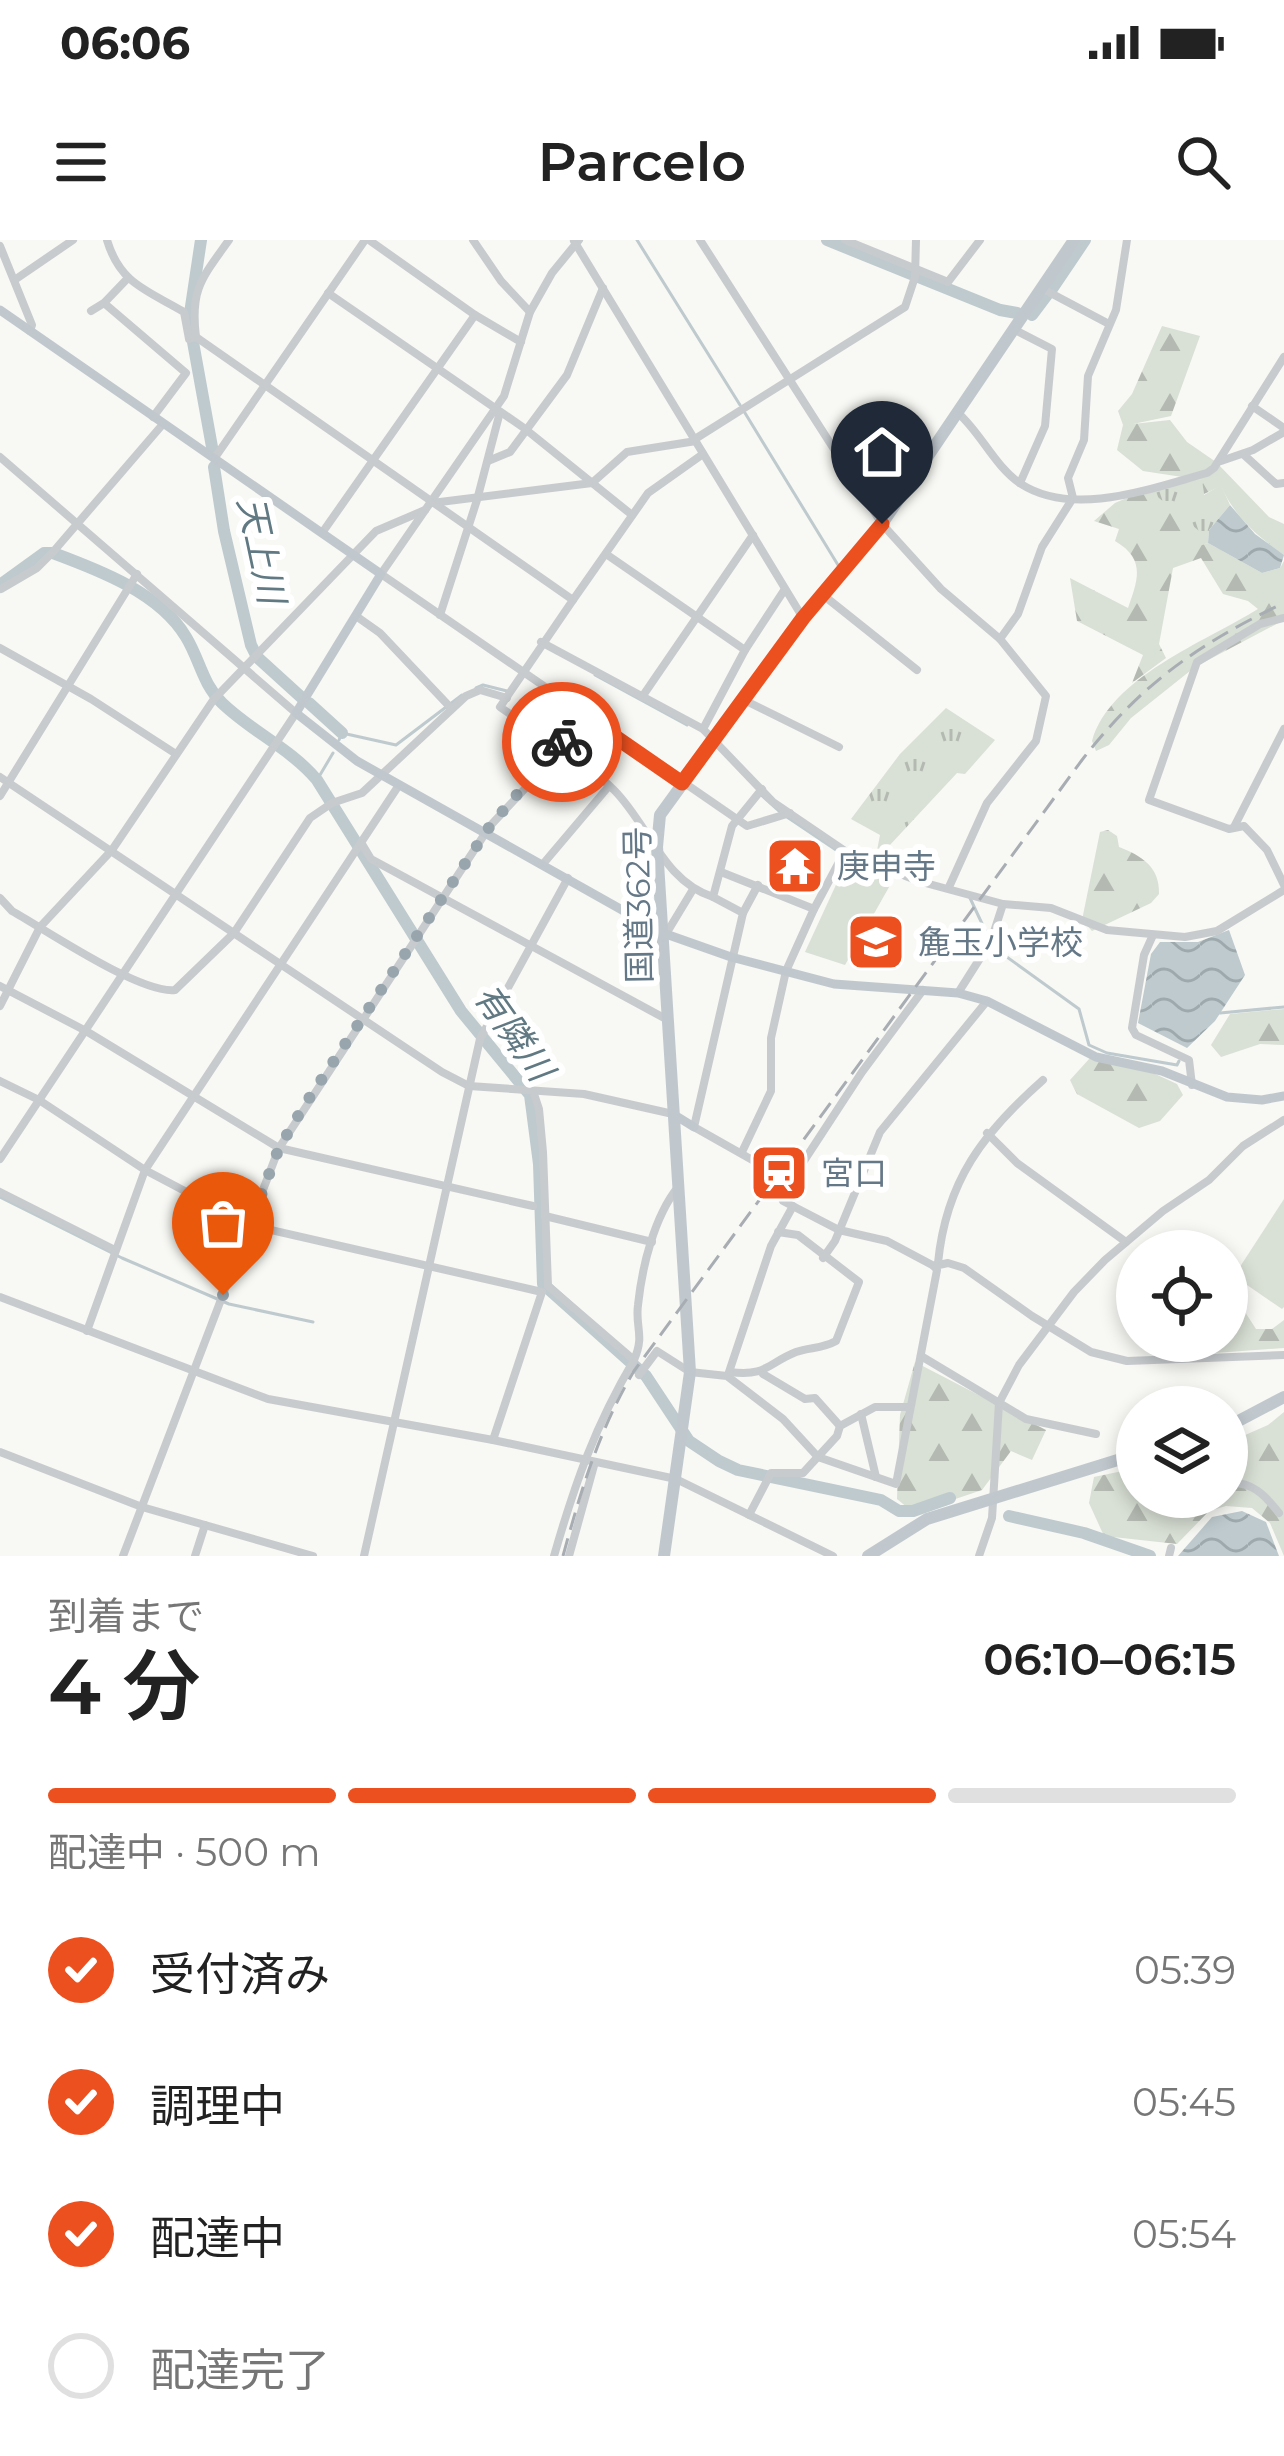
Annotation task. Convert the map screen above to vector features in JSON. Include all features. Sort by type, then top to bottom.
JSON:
[{"type":"highway","name":"国道362号","points":[[664,1556],[689,1372],[657,847],[660,814],[709,733],[742,699],[882,524],[1074,240]]},
{"type":"highway","points":[[1248,1416],[1284,1397]]},
{"type":"highway","points":[[868,1556],[927,1519],[1116,1460]]},
{"type":"main road","points":[[0,310],[381,574],[296,713],[335,746],[664,933],[731,957],[834,984],[958,993],[987,1001],[1096,1058],[1162,1071],[1227,1097],[1262,1100],[1284,1096]]},
{"type":"main road","points":[[673,1114],[694,1127]]},
{"type":"street","points":[[16,279],[73,240]]},
{"type":"street","points":[[107,240],[114,263],[127,279],[184,312],[194,338],[429,506],[573,600]]},
{"type":"street","points":[[194,338],[196,287],[229,240]]},
{"type":"street","points":[[473,240],[500,281],[530,312]]},
{"type":"street","points":[[700,240],[882,524],[941,589],[1000,639],[1046,696],[1036,741],[987,802],[949,887]]},
{"type":"street","points":[[845,240],[948,282],[980,240]]},
{"type":"street","points":[[0,1006],[4,988],[40,927],[112,850],[216,696],[376,531],[429,506],[592,483],[627,452],[696,440],[905,307],[916,271],[916,240]]},
{"type":"street","points":[[1000,639],[1018,614],[1042,547],[1073,498],[1068,478],[1084,440],[1088,376],[1116,310],[1127,240]]},
{"type":"street","points":[[214,459],[328,293],[374,241],[475,315],[521,342]]},
{"type":"street","points":[[790,813],[752,827],[736,819],[381,574],[498,410],[530,312],[576,241],[803,618]]},
{"type":"street","points":[[0,246],[16,279],[30,331]]},
{"type":"street","points":[[91,311],[127,279]]},
{"type":"street","points":[[488,461],[503,457],[574,364],[603,288]]},
{"type":"street","points":[[1042,289],[1109,324]]},
{"type":"street","points":[[328,293],[526,429],[632,515]]},
{"type":"street","points":[[104,303],[186,373],[153,417]]},
{"type":"street","points":[[322,533],[475,315]]},
{"type":"street","points":[[1013,329],[1052,349],[1045,426],[1020,484]]},
{"type":"street","points":[[958,412],[1020,484],[1043,494],[1073,498],[1129,494],[1207,473],[1284,357]]},
{"type":"street","points":[[1219,461],[1243,454],[1284,430],[1252,406]]},
{"type":"street","points":[[440,615],[477,500],[498,410]]},
{"type":"street","points":[[0,589],[51,555],[163,424]]},
{"type":"street","points":[[703,454],[648,493],[500,707],[609,786],[692,891],[743,914]]},
{"type":"street","points":[[1243,454],[1276,484],[1284,483]]},
{"type":"street","points":[[0,457],[78,524],[132,581],[296,713],[0,1159]]},
{"type":"street","points":[[642,697],[753,535]]},
{"type":"street","points":[[606,554],[746,650]]},
{"type":"street","points":[[0,796],[5,779],[132,581]]},
{"type":"street","points":[[709,733],[746,650],[785,589]]},
{"type":"street","points":[[822,594],[917,670]]},
{"type":"street","points":[[356,616],[380,633],[450,707]]},
{"type":"street","points":[[541,642],[709,733],[762,789],[844,853],[918,881],[1003,904],[1051,908],[1107,930],[1204,936],[1284,888],[1267,850],[1242,825],[1234,828],[1149,800],[1197,662],[1260,624],[1284,618]]},
{"type":"street","points":[[0,648],[176,754]]},
{"type":"street","points":[[0,898],[12,911],[125,975],[166,992],[175,990],[234,933],[310,818],[333,802],[362,793],[450,707],[480,690],[508,698]]},
{"type":"street","points":[[742,699],[839,747]]},
{"type":"street","points":[[123,1556],[279,1148],[487,833],[582,714]]},
{"type":"street","points":[[1234,828],[1284,729]]},
{"type":"street","points":[[5,779],[469,1086],[584,1094],[673,1114]]},
{"type":"street","points":[[87,1330],[146,1170],[399,785]]},
{"type":"street","points":[[543,864],[609,786]]},
{"type":"street","points":[[713,898],[736,819],[762,789]]},
{"type":"street","points":[[362,844],[371,859],[667,1019]]},
{"type":"street","points":[[742,1152],[771,1091],[771,1038],[787,971],[844,853]]},
{"type":"street","points":[[721,872],[814,909]]},
{"type":"street","points":[[364,1556],[482,1037],[568,878]]},
{"type":"street","points":[[758,885],[743,914],[731,957],[711,1068],[694,1127],[763,1166]]},
{"type":"street","points":[[664,933],[692,891]]},
{"type":"street","points":[[958,993],[989,944],[1003,904]]},
{"type":"street","points":[[1153,934],[1144,955],[1132,1028],[1136,1035],[1182,1057],[1193,1071],[1192,1085]]},
{"type":"street","points":[[4,988],[86,1031],[279,1148],[533,1205]]},
{"type":"street","points":[[923,990],[785,1185],[783,1201],[839,1230],[887,1241],[936,1264],[964,1268],[1091,1352],[1127,1361],[1284,1355]]},
{"type":"street","points":[[823,1258],[880,1132],[987,1001]]},
{"type":"street","points":[[729,1374],[783,1419],[818,1457],[896,1484],[936,1264],[960,1183],[987,1133],[1043,1080]]},
{"type":"street","points":[[0,1081],[146,1170],[249,1225],[544,1289],[636,1368]]},
{"type":"street","points":[[493,1440],[544,1289],[539,1109],[530,1091]]},
{"type":"street","points":[[1142,1230],[1209,1180],[1243,1146],[1284,1120]]},
{"type":"street","points":[[987,1133],[1017,1163],[1116,1235]]},
{"type":"street","points":[[554,1556],[589,1460],[636,1368],[642,1335],[637,1309],[652,1241],[678,1187]]},
{"type":"street","points":[[0,1192],[114,1253]]},
{"type":"street","points":[[729,1374],[778,1232],[793,1206]]},
{"type":"street","points":[[545,1216],[652,1241]]},
{"type":"street","points":[[636,1368],[657,1351],[689,1372],[762,1373],[799,1350],[821,1349],[839,1337],[859,1282],[798,1235],[778,1232]]},
{"type":"street","points":[[979,1556],[992,1518],[1000,1403],[1013,1374],[1088,1276],[1116,1251]]},
{"type":"street","points":[[0,1298],[268,1400],[676,1479],[833,1556]]},
{"type":"street","points":[[921,1356],[1026,1419],[1096,1434]]},
{"type":"street","points":[[762,1373],[805,1399],[815,1398],[840,1426]]},
{"type":"street","points":[[749,1515],[769,1477],[802,1473],[837,1436],[840,1426],[875,1407],[910,1407]]},
{"type":"street","points":[[861,1414],[876,1477]]},
{"type":"street","points":[[0,1452],[142,1507],[314,1556]]},
{"type":"street","points":[[568,1556],[589,1460]]},
{"type":"street","points":[[1248,1485],[1260,1491],[1279,1513]]},
{"type":"street","points":[[195,1556],[205,1526]]},
{"type":"green space","points":[[1162,326],[1200,336],[1171,416],[1133,424],[1170,420],[1187,442],[1216,462],[1269,517],[1284,524],[1284,555],[1248,525],[1221,486],[1204,494],[1202,480],[1143,471],[1117,450],[1123,425],[1118,411],[1132,394]]},
{"type":"green space","points":[[1185,477],[1203,480],[1204,495],[1221,485],[1230,505],[1209,530],[1208,543],[1202,545],[1148,489]]},
{"type":"green space","points":[[1148,489],[1198,530],[1202,545],[1208,543],[1262,573],[1280,568],[1284,561],[1284,620],[1195,667],[1131,718],[1109,745],[1096,751],[1092,741],[1102,718],[1138,680],[1258,609],[1223,594],[1201,558],[1173,568],[1159,644],[1166,658],[1132,683],[1143,655],[1077,621],[1070,578],[1128,608],[1137,571],[1132,555],[1115,541],[1119,529],[1094,521],[1115,503]]},
{"type":"green space","points":[[946,708],[995,740],[965,774],[957,773],[875,861],[880,835],[851,819],[900,754]]},
{"type":"green space","points":[[1108,830],[1117,836],[1119,847],[1153,870],[1159,894],[1151,903],[1092,931],[1082,920],[1100,832]]},
{"type":"green space","points":[[847,861],[893,880],[845,965],[805,952]]},
{"type":"green space","points":[[1284,1009],[1284,1045],[1260,1044],[1221,1057],[1211,1045],[1230,1014]]},
{"type":"green space","points":[[1090,1058],[1138,1066],[1177,1084],[1183,1095],[1160,1121],[1139,1128],[1077,1094],[1070,1080]]},
{"type":"green space","points":[[1284,1199],[1282,1309],[1248,1286],[1248,1254]]},
{"type":"green space","points":[[1248,1317],[1256,1329],[1272,1329],[1284,1320],[1284,1348],[1248,1351]]},
{"type":"green space","points":[[915,1362],[1046,1430],[1032,1460],[1011,1451],[982,1490],[914,1513],[897,1499],[900,1415]]},
{"type":"green space","points":[[1284,1412],[1284,1556],[1270,1523],[1248,1508],[1248,1434]]},
{"type":"green space","points":[[1116,1472],[1116,1518],[1202,1518],[1177,1544],[1104,1536],[1089,1503],[1094,1477]]},
{"type":"water","points":[[1230,505],[1255,534],[1284,555],[1280,568],[1262,573],[1208,543],[1209,530]]},
{"type":"water","points":[[1229,930],[1245,975],[1215,1021],[1187,1048],[1138,1023],[1151,954],[1160,942],[1198,942]]},
{"type":"water","points":[[1248,1514],[1266,1522],[1279,1556],[1178,1556],[1211,1518],[1248,1518]]},
{"type":"waterway","name":"天上川","points":[[201,240],[189,320],[212,447]]},
{"type":"waterway","points":[[637,240],[740,405]]},
{"type":"waterway","points":[[827,240],[1017,313]]},
{"type":"waterway","points":[[1052,289],[1085,240]]},
{"type":"waterway","points":[[1032,315],[1047,295]]},
{"type":"waterway","points":[[745,413],[838,565]]},
{"type":"waterway","name":"天上川","points":[[214,467],[251,645],[257,657],[301,697]]},
{"type":"waterway","name":"有隣川","points":[[0,585],[44,553],[53,553],[145,596],[175,621],[222,703],[317,780],[461,1011],[530,1095],[539,1164],[543,1284],[646,1376],[689,1441],[738,1470],[881,1500],[899,1511],[950,1498]]},
{"type":"waterway","points":[[595,675],[687,725]]},
{"type":"waterway","points":[[476,688],[483,685],[507,691]]},
{"type":"waterway","points":[[339,740],[342,733],[396,745],[462,695]]},
{"type":"waterway","name":"天上川","points":[[309,703],[342,733]]},
{"type":"waterway","points":[[317,780],[333,753]]},
{"type":"waterway","points":[[760,794],[780,812]]},
{"type":"waterway","points":[[787,817],[848,858],[865,864]]},
{"type":"waterway","points":[[970,898],[993,947],[1079,1009],[1089,1045],[1107,1053],[1177,1065],[1179,1061]]},
{"type":"waterway","points":[[1220,1013],[1284,1007]]},
{"type":"waterway","points":[[0,1197],[122,1258],[229,1304],[313,1322]]},
{"type":"waterway","name":"有隣川","points":[[1009,1516],[1084,1533],[1150,1556]]},
{"type":"railway","points":[[563,1556],[592,1461],[634,1371],[1082,760],[1126,709],[1173,668],[1284,603]]},
{"type":"way so far","points":[[223,1295],[279,1148],[304,1106],[490,826],[562,742]]},
{"type":"place","name":"庚申寺","points":[[795,866]]},
{"type":"place","name":"麁玉小学校","points":[[876,942]]},
{"type":"place","name":"宮口","points":[[779,1173]]},
{"type":"route","points":[[562,742],[582,714],[682,783],[803,618],[882,524]]}]
